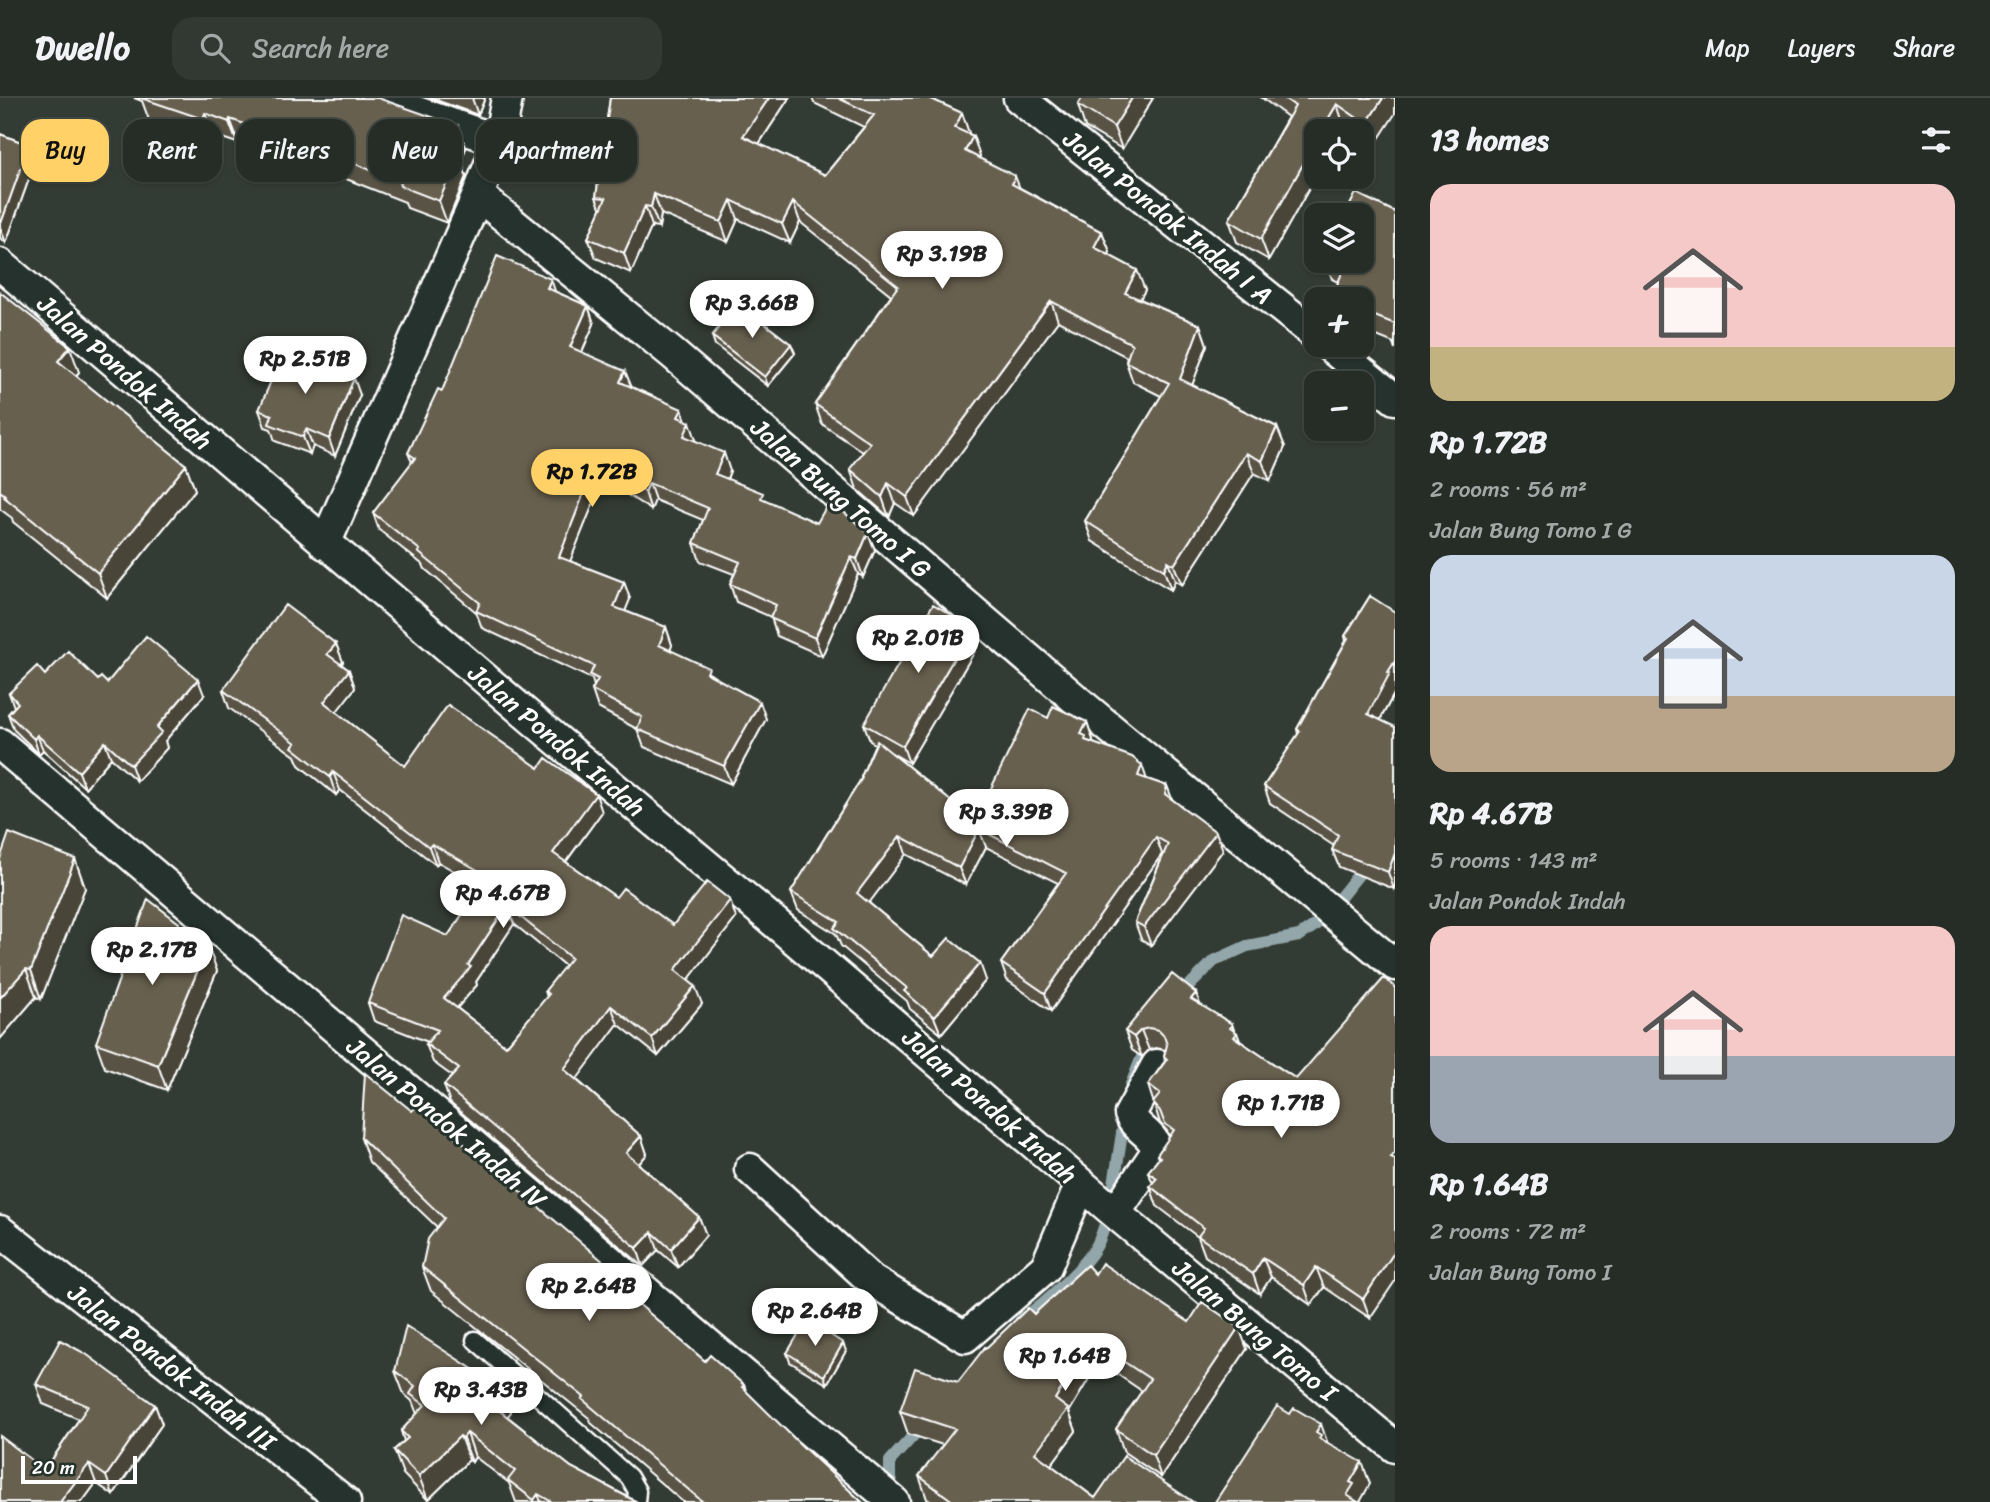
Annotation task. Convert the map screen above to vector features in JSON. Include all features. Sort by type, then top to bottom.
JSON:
[{"type":"street","points":[[377,98],[476,133]]},
{"type":"street","points":[[504,119],[508,98]]},
{"type":"street","name":"Jalan Pondok Indah I A","points":[[1019,98],[1304,325]]},
{"type":"street","points":[[325,544],[483,182]]},
{"type":"street","name":"Jalan Bung Tomo I G","points":[[478,195],[673,355],[1081,704],[1395,965]]},
{"type":"street","name":"Jalan Pondok Indah","points":[[0,264],[325,544],[762,911],[1115,1213]]},
{"type":"street","points":[[1343,357],[1395,399]]},
{"type":"street","name":"Jalan Pondok Indah IV","points":[[0,744],[894,1502]]},
{"type":"street","points":[[1115,1213],[1156,1153],[1154,1141],[1133,1122],[1130,1114],[1157,1065]]},
{"type":"street","points":[[750,1169],[871,1280],[965,1337],[1046,1267],[1081,1184]]},
{"type":"street","name":"Jalan Bung Tomo I","points":[[1115,1213],[1395,1447]]},
{"type":"street","name":"Jalan Pondok Indah III","points":[[0,1231],[345,1502]]},
{"type":"lane","points":[[475,1340],[629,1477],[637,1491],[636,1502]]},
{"type":"building","points":[[141,98],[378,98],[438,119],[368,119],[368,169],[354,163],[354,119],[230,119],[229,122],[205,113],[203,119]]},
{"type":"building","points":[[610,98],[769,98],[743,136],[825,175],[874,115],[838,98],[929,98],[962,113],[955,128],[973,136],[965,151],[1015,176],[1012,184],[1102,232],[1094,247],[1137,270],[1125,293],[1200,325],[1180,379],[1277,427],[1262,461],[1246,453],[1174,565],[1168,561],[1164,570],[1085,521],[1169,383],[1126,362],[1132,344],[1051,301],[907,497],[888,483],[882,497],[850,469],[870,443],[815,404],[898,286],[793,202],[782,224],[731,200],[721,222],[654,194],[651,207],[645,206],[624,253],[588,238],[606,198],[596,197],[598,182],[637,182],[637,119],[607,119]]},
{"type":"building","points":[[1082,98],[1132,98],[1114,127],[1078,105]]},
{"type":"building","points":[[1284,98],[1383,98],[1369,119],[1359,119],[1337,104],[1328,119],[1304,119],[1304,162],[1261,239],[1229,220],[1295,106]]},
{"type":"building","points":[[0,134],[21,142],[21,167],[0,226]]},
{"type":"building","points":[[401,182],[447,182],[439,201],[400,186]]},
{"type":"building","points":[[1356,193],[1395,212],[1395,324],[1374,316],[1374,287],[1336,287],[1342,273],[1374,273],[1374,203],[1351,203]]},
{"type":"building","points":[[497,256],[551,279],[547,288],[588,306],[570,347],[625,371],[620,382],[682,409],[678,417],[690,422],[684,436],[724,453],[715,474],[763,493],[761,498],[817,523],[830,500],[868,533],[857,559],[851,557],[815,638],[770,618],[776,605],[730,584],[740,562],[694,543],[708,508],[649,483],[645,492],[596,462],[559,557],[624,582],[614,607],[666,627],[659,645],[709,668],[707,673],[760,702],[724,766],[637,729],[642,717],[592,690],[598,679],[590,675],[594,666],[476,611],[480,603],[373,513],[415,458],[408,453],[438,389],[442,391]]},
{"type":"building","points":[[0,292],[70,347],[58,361],[186,465],[98,573],[0,491]]},
{"type":"building","points":[[738,303],[791,344],[765,377],[712,336]]},
{"type":"building","points":[[284,349],[354,378],[329,439],[306,429],[303,437],[269,424],[272,415],[259,410]]},
{"type":"building","points":[[1370,596],[1395,612],[1395,661],[1368,714],[1395,727],[1395,853],[1388,872],[1332,850],[1338,835],[1264,786],[1300,731],[1297,729],[1348,638],[1345,636]]},
{"type":"building","points":[[933,604],[972,627],[903,746],[864,724]]},
{"type":"building","points":[[285,605],[336,644],[327,654],[349,670],[324,702],[405,766],[448,705],[539,768],[546,758],[596,794],[553,853],[616,897],[623,888],[673,925],[707,882],[730,900],[675,970],[695,986],[652,1038],[611,1006],[564,1069],[641,1136],[626,1153],[699,1217],[671,1249],[652,1232],[637,1248],[444,1085],[459,1069],[426,1044],[438,1030],[368,1003],[401,915],[448,936],[488,876],[432,844],[429,847],[333,772],[330,777],[292,747],[296,743],[223,690]],"holes":[[[507,906],[571,958],[545,991],[549,994],[506,1046],[444,998],[471,967],[468,965]]]},
{"type":"building","points":[[146,636],[198,679],[157,727],[162,732],[131,765],[105,742],[79,772],[37,735],[34,739],[8,714],[18,703],[9,693],[37,666],[45,675],[68,651],[98,680],[101,677],[107,683]]},
{"type":"building","points":[[1053,706],[1087,722],[1081,734],[1086,736],[1085,740],[1132,757],[1142,765],[1138,776],[1167,786],[1165,794],[1216,832],[1144,927],[1135,922],[1168,844],[1156,837],[1045,993],[1001,963],[1066,873],[979,829],[959,868],[900,836],[857,893],[933,956],[949,938],[980,963],[934,1017],[904,991],[907,988],[834,928],[839,922],[791,892],[862,778],[877,741],[975,821],[1030,709],[1048,718]]},
{"type":"building","points":[[9,833],[75,859],[31,970],[26,969],[0,998],[0,859]]},
{"type":"building","points":[[148,899],[179,923],[177,930],[195,936],[208,946],[158,1065],[96,1043]]},
{"type":"building","points":[[1172,974],[1196,993],[1191,999],[1232,1024],[1230,1028],[1237,1033],[1234,1037],[1296,1079],[1384,978],[1395,987],[1395,1153],[1391,1157],[1395,1159],[1395,1251],[1363,1299],[1316,1267],[1304,1285],[1263,1258],[1253,1274],[1198,1236],[1204,1228],[1150,1186],[1157,1178],[1148,1172],[1160,1157],[1157,1155],[1174,1130],[1165,1124],[1160,1111],[1153,1103],[1160,1094],[1148,1085],[1167,1059],[1164,1056],[1167,1045],[1158,1030],[1141,1030],[1134,1037],[1125,1031]]},
{"type":"building","points":[[365,1073],[412,1111],[418,1105],[611,1268],[619,1277],[614,1283],[705,1361],[710,1355],[744,1385],[742,1387],[862,1502],[703,1502],[582,1399],[584,1397],[422,1267],[428,1239],[444,1218],[361,1138]]},
{"type":"building","points":[[1102,1263],[1189,1322],[1202,1302],[1239,1327],[1153,1455],[1116,1429],[1150,1379],[1091,1340],[1055,1399],[1068,1409],[1035,1453],[1095,1498],[1124,1456],[1193,1502],[954,1502],[919,1476],[955,1429],[900,1411],[915,1368],[958,1382],[985,1347],[1028,1308],[1034,1314],[1087,1265],[1095,1274]]},
{"type":"building","points":[[807,1320],[843,1343],[824,1376],[787,1353]]},
{"type":"building","points":[[406,1326],[502,1388],[490,1403],[571,1467],[637,1502],[552,1502],[538,1494],[534,1500],[508,1480],[515,1471],[467,1433],[463,1438],[460,1436],[419,1476],[394,1450],[408,1438],[401,1431],[425,1405],[410,1394],[415,1386],[395,1371]]},
{"type":"building","points":[[60,1340],[86,1354],[155,1405],[106,1476],[89,1464],[60,1502],[0,1502],[0,1436],[45,1470],[88,1406],[36,1384]]},
{"type":"building","points":[[1277,1406],[1290,1414],[1294,1408],[1321,1424],[1316,1432],[1321,1435],[1319,1438],[1362,1462],[1350,1482],[1354,1484],[1347,1495],[1358,1502],[1215,1502]]},
{"type":"waterway","points":[[1176,999],[1214,961],[1247,946],[1299,936],[1327,914],[1362,870],[1395,858]]},
{"type":"waterway","points":[[1130,1087],[1148,1042]]},
{"type":"waterway","points":[[1021,1320],[1074,1274],[1098,1243],[1111,1199],[1125,1115]]},
{"type":"waterway","points":[[894,1496],[890,1461],[925,1423]]}]
